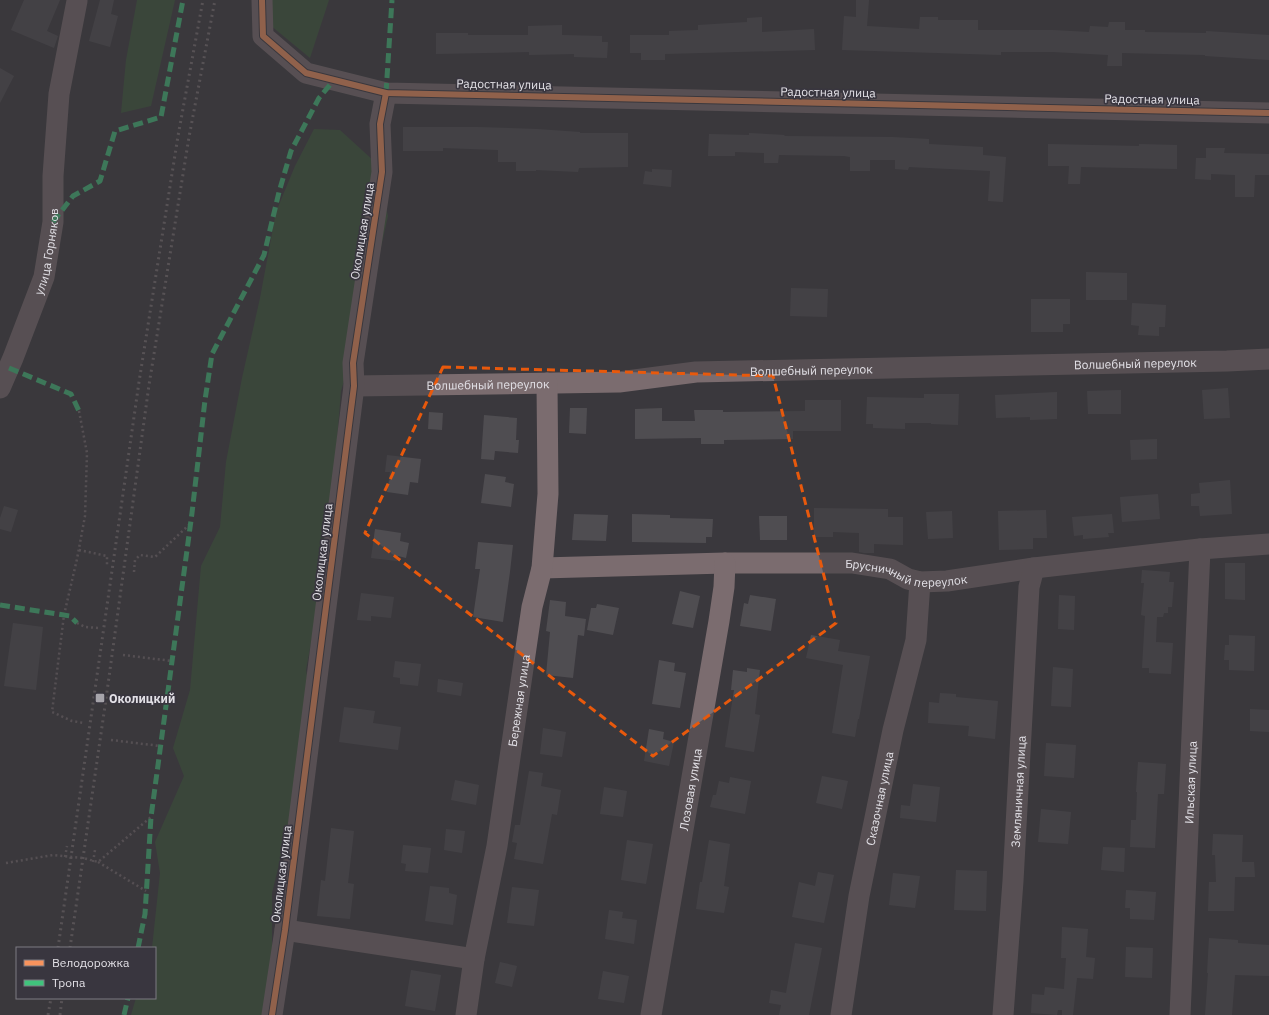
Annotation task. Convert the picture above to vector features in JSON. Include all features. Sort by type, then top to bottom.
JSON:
[{"type":"street","name":"Радостная улица","points":[[262,0],[263,36],[306,73],[386,93],[1269,113]]},
{"type":"street","name":"улица Горняков","points":[[0,388],[44,277],[53,222],[53,176],[57,108],[66,53],[77,1]]},
{"type":"street","name":"Околицкая улица","points":[[272,1015],[285,930],[354,386],[353,363],[382,172],[380,124],[386,93]]},
{"type":"street","name":"Волшебный переулок","points":[[354,386],[619,382],[696,372],[1269,359]]},
{"type":"street","name":"Бережная улица","points":[[466,1015],[474,959],[497,846],[532,607],[542,568],[548,494],[547,383]]},
{"type":"street","name":"Брусничный переулок","points":[[542,568],[725,563],[852,563],[890,569],[908,579],[920,582],[947,581],[1034,568],[1269,544]]},
{"type":"street","name":"Ильская улица","points":[[1180,1015],[1200,550]]},
{"type":"street","name":"Лозовая улица","points":[[651,1015],[719,621],[724,587],[725,563]]},
{"type":"street","name":"Земляничная улица","points":[[1003,1015],[1013,881],[1029,587],[1034,568]]},
{"type":"street","name":"Сказочная улица","points":[[841,1015],[859,896],[893,730],[916,640],[920,582]]},
{"type":"street","points":[[285,930],[474,959]]},
{"type":"path","points":[[79,411],[87,453],[85,516],[64,615],[52,712],[72,721],[84,723]]},
{"type":"path","points":[[134,572],[135,560],[140,555],[155,557],[191,524]]},
{"type":"path","points":[[79,550],[107,556],[107,566]]},
{"type":"path","points":[[77,623],[85,627],[98,628]]},
{"type":"path","points":[[123,655],[172,661]]},
{"type":"path","points":[[111,740],[160,746]]},
{"type":"path","points":[[98,862],[151,816]]},
{"type":"path","points":[[65,857],[67,846]]},
{"type":"path","points":[[93,862],[95,850]]},
{"type":"path","points":[[6,863],[53,855],[83,858],[93,862],[98,862],[146,891]]},
{"type":"highlighted area","points":[[443,367],[773,376],[836,623],[653,756],[365,533]]},
{"type":"green space","points":[[137,0],[175,0],[151,106],[121,113],[126,60]]},
{"type":"green space","points":[[267,0],[329,0],[310,58],[270,25]]},
{"type":"green space","points":[[314,129],[340,130],[375,162],[388,216],[374,279],[341,391],[328,552],[306,670],[315,716],[272,893],[272,975],[269,1015],[131,1015],[136,999],[156,999],[156,947],[152,947],[160,873],[155,842],[184,776],[173,748],[190,690],[201,566],[220,527],[226,462],[276,212],[295,166]]},
{"type":"building","points":[[24,0],[60,0],[47,31],[58,36],[54,48],[11,30]]},
{"type":"building","points":[[100,0],[114,0],[111,14],[118,16],[110,47],[89,41]]},
{"type":"building","points":[[856,0],[869,0],[867,26],[919,29],[920,17],[938,17],[938,20],[978,20],[978,30],[1053,30],[1089,32],[1090,26],[1108,27],[1109,22],[1125,22],[1125,30],[1145,30],[1145,32],[1206,33],[1206,31],[1269,35],[1269,60],[1205,55],[1122,53],[1122,66],[1107,66],[1108,55],[1053,52],[1001,52],[1001,55],[842,50],[844,16],[856,17]]},
{"type":"building","points":[[762,17],[762,32],[814,29],[815,50],[665,54],[665,60],[641,60],[641,53],[630,53],[630,35],[669,35],[669,31],[698,30],[698,25],[747,22],[747,18]]},
{"type":"building","points":[[562,25],[562,35],[602,36],[602,42],[608,42],[607,58],[574,57],[574,54],[529,55],[529,52],[436,54],[436,33],[468,33],[468,35],[528,35],[528,26]]},
{"type":"building","points":[[0,68],[14,76],[0,103]]},
{"type":"building","points":[[403,127],[477,127],[537,129],[580,133],[628,133],[628,167],[579,168],[578,172],[536,170],[516,171],[516,162],[498,162],[498,150],[443,148],[443,151],[403,151]]},
{"type":"building","points":[[749,133],[785,135],[784,136],[892,137],[929,139],[929,144],[983,147],[983,155],[1006,157],[1003,202],[988,201],[990,171],[909,167],[908,170],[895,169],[895,160],[870,160],[870,171],[850,171],[850,157],[844,156],[779,155],[778,163],[764,163],[764,153],[735,152],[735,156],[708,156],[709,134],[749,135]]},
{"type":"building","points":[[1048,144],[1139,146],[1139,144],[1177,145],[1177,169],[1081,167],[1080,184],[1068,184],[1069,166],[1048,166]]},
{"type":"building","points":[[1206,148],[1225,148],[1224,153],[1269,154],[1269,175],[1255,175],[1254,197],[1235,197],[1235,175],[1211,174],[1211,180],[1195,179],[1196,158],[1206,158]]},
{"type":"building","points":[[652,169],[672,170],[671,187],[643,184],[645,171],[652,172]]},
{"type":"building","points":[[1086,272],[1127,273],[1127,300],[1086,300]]},
{"type":"building","points":[[791,288],[828,289],[827,317],[790,316]]},
{"type":"building","points":[[1031,299],[1070,299],[1070,324],[1063,324],[1063,332],[1031,332]]},
{"type":"building","points":[[1132,303],[1166,305],[1165,327],[1159,327],[1159,336],[1138,335],[1139,326],[1131,325]]},
{"type":"building","points":[[1228,388],[1230,418],[1204,419],[1202,390]]},
{"type":"building","points":[[1121,390],[1121,414],[1088,414],[1087,391]]},
{"type":"building","points":[[1057,392],[1057,419],[1030,420],[1030,417],[996,418],[995,395]]},
{"type":"building","points":[[924,394],[959,394],[958,425],[905,423],[905,429],[873,428],[873,424],[866,424],[867,397],[924,398]]},
{"type":"building","points":[[805,400],[841,400],[841,431],[793,431],[793,439],[724,440],[724,444],[701,444],[701,438],[635,439],[635,409],[662,408],[662,421],[695,421],[694,410],[723,410],[723,412],[805,411]]},
{"type":"building","points":[[570,408],[587,408],[586,434],[569,433]]},
{"type":"building","points":[[429,412],[443,413],[442,430],[428,429]]},
{"type":"building","points":[[484,415],[517,418],[516,440],[519,440],[518,453],[495,451],[494,460],[481,459]]},
{"type":"building","points":[[1157,439],[1157,459],[1131,460],[1130,440]]},
{"type":"building","points":[[387,455],[421,459],[418,483],[410,482],[408,495],[387,492],[390,472],[385,472]]},
{"type":"building","points":[[485,474],[506,477],[505,482],[514,484],[511,507],[481,503]]},
{"type":"building","points":[[1230,480],[1232,514],[1200,516],[1199,506],[1191,506],[1191,494],[1200,493],[1199,483]]},
{"type":"building","points":[[1158,494],[1160,519],[1122,522],[1120,497]]},
{"type":"building","points":[[4,506],[18,510],[11,532],[0,529],[0,518]]},
{"type":"building","points":[[814,508],[888,509],[888,517],[903,517],[903,545],[874,544],[874,553],[864,553],[859,552],[859,533],[833,532],[833,537],[814,537]]},
{"type":"building","points":[[1046,510],[1047,538],[1033,538],[1033,549],[999,550],[998,511]]},
{"type":"building","points":[[952,511],[953,538],[928,539],[926,512]]},
{"type":"building","points":[[574,514],[608,515],[606,541],[572,540]]},
{"type":"building","points":[[632,514],[670,515],[670,518],[713,519],[712,537],[706,537],[706,543],[632,542]]},
{"type":"building","points":[[1112,514],[1114,533],[1108,533],[1109,537],[1083,539],[1083,535],[1074,536],[1072,517]]},
{"type":"building","points":[[759,516],[787,516],[787,540],[760,540]]},
{"type":"building","points":[[375,529],[401,533],[400,541],[409,543],[406,558],[398,556],[397,561],[371,558]]},
{"type":"building","points":[[478,542],[513,545],[503,622],[473,617],[480,569],[475,569]]},
{"type":"building","points":[[1225,563],[1245,563],[1245,600],[1225,599]]},
{"type":"building","points":[[1142,570],[1170,572],[1169,582],[1174,582],[1172,607],[1168,607],[1168,613],[1164,613],[1163,617],[1157,617],[1156,642],[1173,643],[1171,674],[1149,673],[1149,668],[1142,668],[1145,616],[1141,615],[1144,583],[1141,583]]},
{"type":"building","points":[[680,591],[700,596],[693,628],[672,624]]},
{"type":"building","points":[[361,593],[394,597],[391,618],[371,616],[371,621],[357,620]]},
{"type":"building","points":[[750,595],[776,599],[771,631],[740,626],[744,603],[748,604]]},
{"type":"building","points":[[1059,595],[1075,596],[1074,630],[1058,629]]},
{"type":"building","points":[[550,600],[566,602],[565,616],[586,619],[584,636],[578,635],[573,678],[546,675],[550,632],[546,631]]},
{"type":"building","points":[[597,604],[619,608],[613,635],[587,630],[591,608],[596,608]]},
{"type":"building","points":[[13,623],[43,627],[36,690],[4,686]]},
{"type":"building","points":[[811,635],[840,640],[838,651],[870,656],[855,737],[832,733],[843,665],[806,658]]},
{"type":"building","points":[[1229,635],[1255,636],[1254,671],[1229,670],[1229,660],[1224,660],[1225,645],[1229,645]]},
{"type":"building","points":[[659,660],[675,663],[674,671],[686,673],[680,708],[652,704]]},
{"type":"building","points":[[395,661],[421,664],[418,686],[400,684],[400,678],[393,677]]},
{"type":"building","points":[[1053,667],[1073,669],[1071,707],[1051,706]]},
{"type":"building","points":[[747,668],[760,670],[755,714],[760,715],[754,752],[725,747],[734,690],[731,690],[733,670],[747,672]]},
{"type":"building","points":[[438,679],[463,683],[461,696],[437,692]]},
{"type":"building","points":[[940,693],[956,694],[956,697],[998,701],[995,739],[968,736],[969,726],[928,723],[929,702],[939,703]]},
{"type":"building","points":[[344,707],[375,711],[373,723],[401,727],[398,750],[339,742]]},
{"type":"building","points":[[1250,709],[1269,710],[1269,732],[1250,731]]},
{"type":"building","points":[[543,728],[566,732],[562,757],[540,754]]},
{"type":"building","points":[[649,729],[664,732],[663,739],[674,742],[669,766],[644,761]]},
{"type":"building","points":[[1046,743],[1076,745],[1074,778],[1044,776]]},
{"type":"building","points":[[1138,762],[1166,764],[1164,794],[1158,794],[1155,848],[1130,847],[1131,820],[1136,820]]},
{"type":"building","points":[[529,771],[543,773],[541,786],[561,790],[557,815],[552,814],[543,864],[514,859],[517,843],[512,842],[515,825],[520,825]]},
{"type":"building","points":[[822,776],[848,781],[842,809],[816,803]]},
{"type":"building","points":[[730,777],[751,781],[745,814],[710,807],[713,795],[716,795],[719,781],[729,783]]},
{"type":"building","points":[[455,780],[479,785],[476,805],[451,800]]},
{"type":"building","points":[[913,784],[940,787],[936,822],[900,818],[901,805],[910,806]]},
{"type":"building","points":[[604,787],[627,791],[623,817],[600,814]]},
{"type":"building","points":[[1041,809],[1071,812],[1068,844],[1038,842]]},
{"type":"building","points":[[331,828],[354,831],[348,883],[354,884],[350,919],[317,916],[321,880],[325,881]]},
{"type":"building","points":[[446,829],[465,831],[462,853],[444,850]]},
{"type":"building","points":[[1213,834],[1243,835],[1242,862],[1254,862],[1255,877],[1235,877],[1234,911],[1208,911],[1209,882],[1216,882],[1215,855],[1212,855]]},
{"type":"building","points":[[627,840],[653,844],[646,884],[621,880]]},
{"type":"building","points":[[709,840],[730,844],[724,886],[729,887],[724,913],[696,909]]},
{"type":"building","points":[[403,845],[431,848],[428,873],[405,871],[406,864],[401,863]]},
{"type":"building","points":[[1103,847],[1125,848],[1124,872],[1101,870]]},
{"type":"building","points":[[956,870],[987,871],[986,911],[954,910]]},
{"type":"building","points":[[818,872],[834,875],[824,923],[792,917],[799,882],[815,886]]},
{"type":"building","points":[[893,873],[920,876],[915,908],[889,905]]},
{"type":"building","points":[[430,886],[449,888],[449,893],[457,895],[453,925],[425,921]]},
{"type":"building","points":[[512,887],[539,890],[534,926],[507,923]]},
{"type":"building","points":[[1126,890],[1156,892],[1154,920],[1130,919],[1130,908],[1125,908]]},
{"type":"building","points":[[609,910],[623,912],[622,918],[637,920],[634,944],[605,939]]},
{"type":"building","points":[[1062,927],[1088,929],[1086,957],[1095,958],[1093,979],[1077,978],[1073,1015],[1062,1015],[1062,1010],[1058,1010],[1057,1015],[1031,1013],[1032,994],[1044,995],[1045,987],[1064,989],[1066,958],[1061,958]]},
{"type":"building","points":[[1209,938],[1238,940],[1238,943],[1269,945],[1269,976],[1235,975],[1232,1015],[1205,1015]]},
{"type":"building","points":[[795,943],[822,948],[809,1015],[779,1015],[781,1005],[769,1003],[771,990],[786,993]]},
{"type":"building","points":[[1126,947],[1153,948],[1152,978],[1125,977]]},
{"type":"building","points":[[500,962],[517,966],[512,987],[495,983]]},
{"type":"building","points":[[411,970],[441,975],[435,1011],[405,1006]]},
{"type":"building","points":[[603,971],[629,976],[624,1003],[598,999]]},
{"type":"railway","points":[[58,947],[139,382],[178,136],[203,0]]},
{"type":"railway","points":[[70,947],[149,385],[189,137],[215,0]]},
{"type":"railway","points":[[48,1015],[51,999]]},
{"type":"railway","points":[[60,1015],[62,999]]},
{"type":"marked path","points":[[53,222],[73,196],[100,181],[115,131],[161,117],[183,0]]},
{"type":"marked path","points":[[386,93],[392,0]]},
{"type":"marked path","points":[[138,947],[145,914],[151,817],[212,354],[264,255],[279,192],[291,151],[319,98],[334,80]]},
{"type":"marked path","points":[[9,368],[71,394],[79,411]]},
{"type":"marked path","points":[[0,605],[70,616],[77,623]]},
{"type":"marked path","points":[[124,1015],[128,999]]},
{"type":"cycle path","points":[[262,0],[263,36],[306,73],[386,93],[1269,113]]},
{"type":"cycle path","points":[[272,1015],[285,930],[354,386],[353,363],[382,172],[380,124],[386,93]]},
{"type":"place","name":"Околицкий","points":[[100,698]]}]
